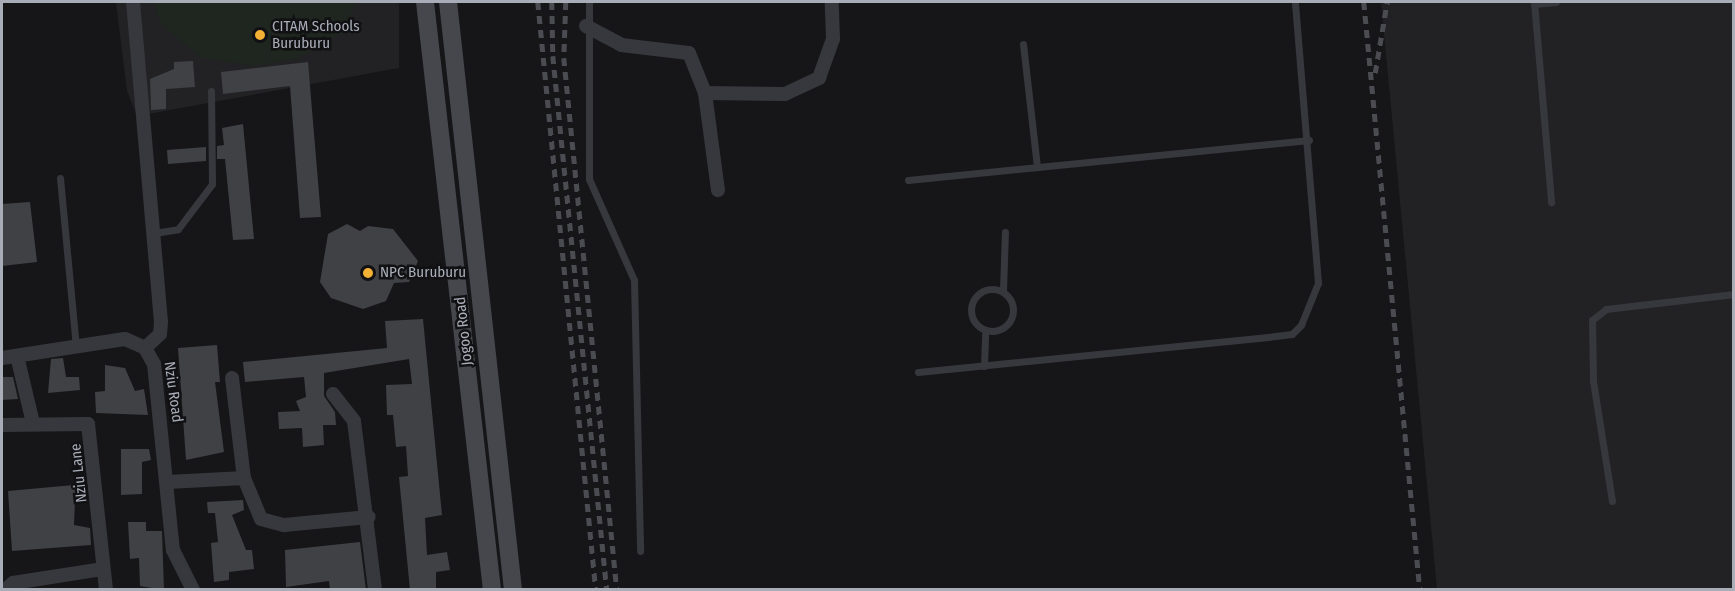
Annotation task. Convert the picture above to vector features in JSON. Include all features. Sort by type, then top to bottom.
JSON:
[{"type":"main road","name":"Jogoo Road","points":[[425,2],[492,590]]},
{"type":"main road","name":"Jogoo Road","points":[[448,2],[513,590]]},
{"type":"street","points":[[133,2],[154,233],[160,334],[145,348]]},
{"type":"street","points":[[705,93],[785,94],[819,78],[832,39],[832,2]]},
{"type":"street","points":[[586,26],[621,45],[688,53],[705,93],[718,190]]},
{"type":"street","name":"Nziu Road","points":[[2,358],[125,339],[145,348],[154,364],[168,482],[172,550],[193,590]]},
{"type":"street","points":[[17,356],[33,423]]},
{"type":"street","points":[[232,378],[244,478],[256,514],[270,523],[369,517]]},
{"type":"street","points":[[333,394],[354,421],[369,517],[375,590]]},
{"type":"street","name":"Nziu Lane","points":[[2,425],[79,420],[90,429],[102,569],[106,590]]},
{"type":"street","points":[[168,482],[244,478]]},
{"type":"street","points":[[5,590],[13,583],[102,569]]},
{"type":"lane","points":[[590,2],[586,26],[589,179],[634,280],[640,551]]},
{"type":"lane","points":[[918,372],[1292,334],[1311,309],[1318,283],[1309,140],[1295,2]]},
{"type":"lane","points":[[1551,202],[1534,3],[1556,2]]},
{"type":"lane","points":[[1023,44],[1037,167]]},
{"type":"lane","points":[[154,233],[178,229],[212,184],[212,91]]},
{"type":"lane","points":[[908,180],[1309,140]]},
{"type":"lane","points":[[60,178],[76,347]]},
{"type":"lane","points":[[1003,291],[1005,232]]},
{"type":"lane","points":[[989,288],[1003,291],[1013,303],[1012,319],[1001,331],[985,331],[974,322],[973,302],[989,288]]},
{"type":"lane","points":[[1612,501],[1593,381],[1592,320],[1606,309],[1734,294]]},
{"type":"lane","points":[[984,366],[985,331]]},
{"type":"shaded area","name":"CITAM Schools Buruburu","points":[[116,2],[399,2],[399,68],[137,116],[127,91]]},
{"type":"shaded area","points":[[154,2],[355,2],[345,31],[298,58],[255,66],[201,58],[161,24]]},
{"type":"shaded area","points":[[1381,2],[1733,2],[1733,589],[1437,589]]},
{"type":"building","points":[[193,61],[195,87],[166,89],[166,109],[151,110],[150,79],[174,69],[174,62]]},
{"type":"building","points":[[308,62],[321,217],[300,218],[290,86],[223,94],[221,72]]},
{"type":"building","points":[[243,124],[254,239],[233,240],[225,159],[217,159],[217,146],[224,145],[222,128]]},
{"type":"building","points":[[206,147],[206,161],[168,164],[167,150]]},
{"type":"building","points":[[30,202],[37,262],[2,266],[2,204]]},
{"type":"building","name":"NPC Buruburu","points":[[347,224],[360,231],[368,226],[393,229],[418,261],[409,282],[394,283],[386,301],[363,309],[331,298],[320,282],[328,234]]},
{"type":"building","points":[[423,319],[442,515],[425,518],[427,555],[447,552],[450,570],[436,572],[436,590],[410,590],[399,477],[408,476],[406,446],[396,447],[393,415],[387,415],[386,385],[412,384],[409,359],[324,373],[324,396],[335,412],[336,425],[323,425],[324,445],[303,447],[302,428],[279,429],[278,412],[300,411],[296,401],[306,397],[304,377],[245,382],[243,362],[387,348],[385,321]]},
{"type":"building","points":[[217,345],[220,382],[215,382],[224,452],[186,460],[178,348]]},
{"type":"building","points":[[63,358],[66,377],[79,377],[80,390],[48,393],[51,359]]},
{"type":"building","points":[[105,365],[125,368],[135,391],[144,389],[148,415],[96,413],[95,392],[105,391]]},
{"type":"building","points":[[2,377],[13,377],[18,399],[2,400]]},
{"type":"building","points":[[121,449],[149,449],[151,460],[142,462],[142,494],[121,495]]},
{"type":"building","points":[[85,484],[87,500],[75,500],[74,525],[90,528],[91,545],[12,551],[8,491]]},
{"type":"building","points":[[243,500],[244,510],[232,515],[246,550],[252,550],[254,569],[229,572],[229,580],[214,582],[211,543],[218,542],[215,513],[208,513],[207,502]]},
{"type":"building","points":[[128,522],[146,522],[146,531],[162,531],[164,590],[140,586],[139,558],[130,559]]},
{"type":"building","points":[[360,542],[366,590],[330,590],[329,581],[286,587],[285,550]]},
{"type":"railway","points":[[538,2],[596,590]]},
{"type":"railway","points":[[552,2],[553,56],[607,590]]},
{"type":"railway","points":[[566,2],[564,58],[617,590]]},
{"type":"railway","points":[[1364,2],[1420,590]]},
{"type":"railway","points":[[1375,73],[1387,2]]},
{"type":"place","name":"CITAM Schools Buruburu","points":[[260,35]]},
{"type":"place","name":"NPC Buruburu","points":[[368,273]]}]
